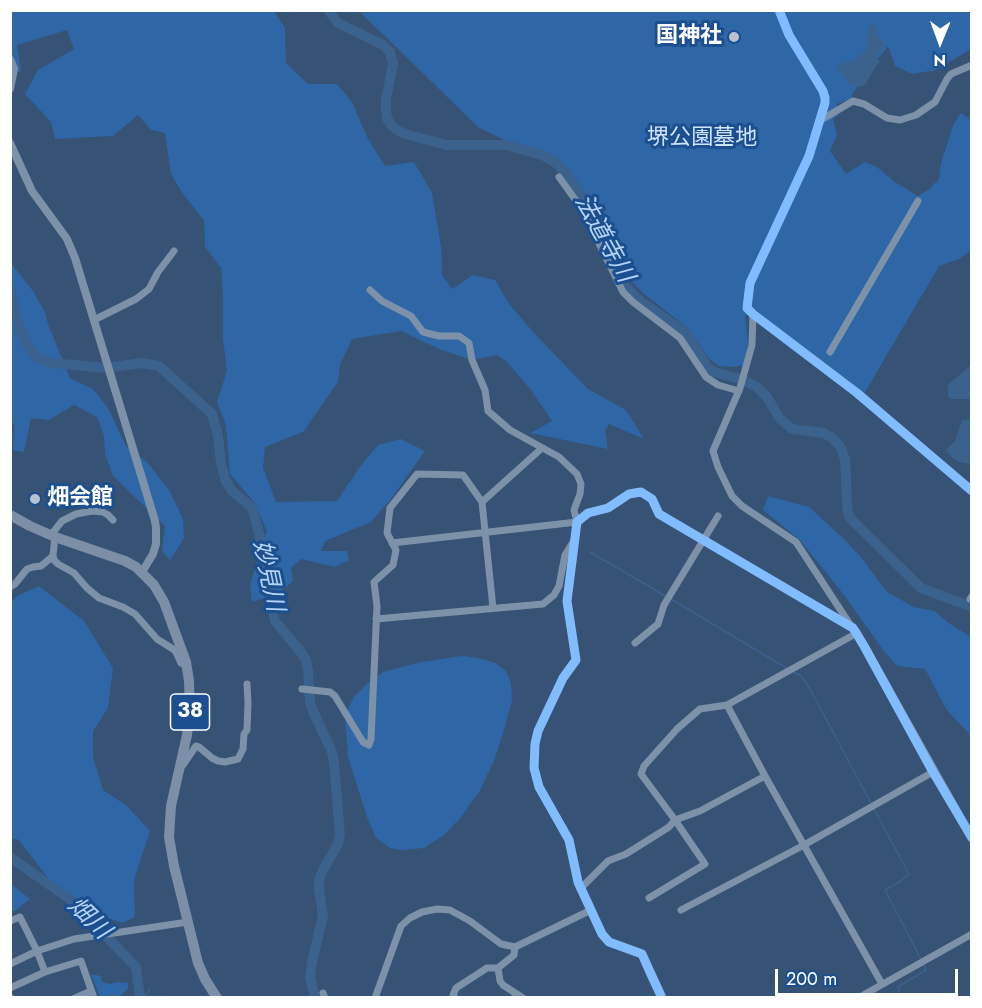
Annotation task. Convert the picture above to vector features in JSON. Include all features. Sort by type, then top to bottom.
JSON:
[{"type":"main road","name":"38","points":[[10,515],[53,536],[136,567],[154,585],[164,602],[186,666],[190,710],[187,735],[171,806],[169,837],[198,963],[217,998]]},
{"type":"street","points":[[779,10],[789,35],[823,91],[825,104],[809,156],[750,283],[747,308],[856,393],[972,491]]},
{"type":"street","points":[[10,59],[14,69],[10,89]]},
{"type":"street","points":[[821,120],[853,100],[887,118],[900,120],[916,115],[935,102],[946,79],[951,74],[972,66]]},
{"type":"street","points":[[10,143],[32,191],[67,239],[75,258],[156,528],[156,544],[153,554],[142,572]]},
{"type":"street","points":[[560,177],[582,209],[623,292],[680,338],[706,377],[718,385],[739,390]]},
{"type":"street","points":[[830,352],[918,201]]},
{"type":"street","points":[[94,320],[136,299],[149,289],[158,272],[174,251]]},
{"type":"street","points":[[370,290],[382,301],[411,316],[423,332],[439,336],[459,336],[469,344],[472,360],[485,390],[488,411],[510,430],[559,457],[577,474],[581,484],[574,510],[577,522],[567,601],[576,660],[563,678],[538,731],[534,768],[539,787],[569,840],[580,889],[602,934],[609,942],[642,954],[662,998]]},
{"type":"street","points":[[753,314],[752,345],[739,390],[713,451],[718,467],[732,496],[742,506],[796,542],[854,630],[972,838]]},
{"type":"street","points":[[482,502],[542,448]]},
{"type":"street","points":[[302,689],[330,692],[335,696],[363,742],[369,745],[377,606],[374,582],[393,565],[396,550],[387,533],[390,507],[417,474],[463,475],[482,502],[493,608]]},
{"type":"street","points":[[392,543],[577,522],[588,513],[608,508],[629,494],[641,492],[652,499],[659,514],[854,630]]},
{"type":"street","points":[[113,520],[108,514],[92,511],[76,514],[62,521],[53,536],[54,560],[74,573],[93,594],[135,614],[156,639],[176,651],[181,663],[186,666]]},
{"type":"street","points":[[635,643],[658,624],[664,605],[718,516]]},
{"type":"street","points":[[376,619],[543,604],[554,595],[559,586],[565,555],[575,537]]},
{"type":"street","points":[[10,587],[27,569],[41,566],[53,556]]},
{"type":"street","points":[[649,898],[705,864],[641,774],[644,766],[676,729],[700,709],[727,705],[854,630]]},
{"type":"street","points":[[179,770],[196,746],[218,761],[238,759],[243,749],[244,734],[247,730],[247,684]]},
{"type":"street","points":[[727,705],[882,984]]},
{"type":"street","points":[[681,910],[804,845],[933,772]]},
{"type":"street","points":[[580,889],[608,861],[626,854],[669,827],[675,820],[700,812],[765,776]]},
{"type":"street","points":[[375,998],[401,926],[422,912],[437,909],[450,910],[470,921],[501,944],[518,947],[591,910]]},
{"type":"street","points":[[10,921],[20,917],[45,972]]},
{"type":"street","points":[[10,964],[37,951],[74,939],[188,922]]},
{"type":"street","points":[[858,998],[972,934]]},
{"type":"street","points":[[454,998],[456,988],[487,968],[498,968],[514,955],[515,947]]},
{"type":"street","points":[[10,988],[45,972],[81,961],[93,994],[75,998]]},
{"type":"street","points":[[498,968],[503,985],[524,998]]},
{"type":"green space","points":[[11,11],[274,11],[285,28],[286,63],[308,84],[337,84],[352,102],[368,139],[385,166],[414,162],[432,193],[441,246],[442,275],[452,289],[473,275],[495,280],[510,305],[535,334],[588,389],[626,410],[644,439],[609,424],[605,431],[608,449],[530,433],[552,421],[531,390],[506,361],[497,355],[472,360],[439,349],[401,331],[352,339],[340,365],[338,382],[303,432],[265,447],[263,468],[276,502],[337,501],[378,445],[401,439],[425,451],[391,499],[371,522],[325,541],[321,551],[347,551],[349,560],[335,567],[301,559],[291,568],[293,581],[279,593],[252,602],[250,584],[267,531],[254,502],[230,474],[226,425],[217,402],[227,371],[223,338],[221,268],[205,247],[204,220],[183,194],[171,174],[165,133],[151,130],[138,115],[113,136],[55,139],[51,122],[25,94],[38,70],[74,49],[67,30],[17,45],[21,71],[11,76]]},
{"type":"green space","name":"堺公園墓地","points":[[359,11],[971,11],[971,49],[936,70],[912,74],[895,66],[888,46],[852,94],[852,98],[837,104],[839,115],[833,119],[837,135],[830,151],[846,174],[865,162],[877,167],[895,182],[918,196],[939,179],[941,163],[954,123],[961,113],[971,120],[971,250],[959,259],[939,266],[864,394],[755,309],[745,316],[748,342],[744,365],[719,366],[709,359],[689,329],[631,281],[595,208],[571,172],[542,153],[504,140],[478,127]]},
{"type":"green space","points":[[10,262],[33,291],[45,312],[70,378],[93,389],[108,408],[126,446],[147,462],[169,490],[183,519],[184,538],[170,560],[162,551],[165,526],[113,476],[105,454],[104,436],[97,417],[74,405],[49,420],[31,418],[24,452],[13,450],[14,425],[10,422]]},
{"type":"green space","points":[[768,496],[809,507],[860,556],[887,592],[914,607],[935,611],[947,622],[971,637],[971,736],[946,709],[925,669],[897,666],[799,539],[763,510]]},
{"type":"green space","points":[[39,586],[84,621],[113,668],[108,708],[93,731],[93,757],[103,790],[127,806],[150,831],[134,880],[135,917],[122,923],[67,903],[19,840],[11,838],[11,602],[17,596]]},
{"type":"green space","points":[[462,656],[495,663],[506,671],[511,683],[512,701],[494,761],[479,792],[461,817],[444,835],[424,848],[402,850],[390,848],[376,838],[367,817],[348,757],[345,715],[354,697],[383,672],[421,662]]},
{"type":"green space","points":[[11,884],[30,899],[15,911],[11,911]]},
{"type":"green space","points":[[91,974],[101,976],[102,982],[109,984],[128,983],[128,989],[119,997],[100,997]]},
{"type":"shaded area","points":[[870,23],[877,27],[877,35],[884,42],[884,48],[877,54],[880,62],[865,85],[851,86],[837,67],[855,60],[862,54],[867,47]]},
{"type":"shaded area","points":[[971,365],[971,399],[950,399],[949,384]]},
{"type":"shaded area","points":[[962,420],[971,420],[971,464],[959,462],[952,458],[946,450],[955,441]]},
{"type":"waterway","name":"法道寺川","points":[[328,10],[338,23],[383,45],[390,52],[393,64],[386,111],[390,124],[397,130],[447,145],[506,145],[542,155],[556,163],[567,174],[594,216],[625,286],[639,300],[686,333],[707,367],[757,387],[767,397],[780,419],[792,429],[824,433],[832,438],[840,446],[845,459],[847,504],[851,519],[921,588],[972,607]]},
{"type":"waterway","name":"妙見川","points":[[10,290],[18,325],[28,346],[39,359],[52,363],[106,368],[142,363],[159,366],[212,414],[225,479],[231,490],[253,511],[275,621],[306,660],[310,702],[332,752],[334,763],[340,835],[338,844],[319,880],[323,916],[310,977],[315,998]]},
{"type":"waterway","points":[[590,552],[667,597]]},
{"type":"waterway","points":[[671,599],[788,669]]},
{"type":"waterway","points":[[792,671],[801,676],[810,689],[872,805]]},
{"type":"waterway","points":[[874,809],[909,874],[885,890],[922,961]]},
{"type":"waterway","name":"畑川","points":[[10,857],[71,900],[136,967],[140,998]]},
{"type":"waterway","points":[[901,998],[898,987],[926,970],[924,965]]},
{"type":"waterway","points":[[144,998],[150,989]]},
{"type":"cycle path","points":[[779,10],[789,35],[823,91],[825,103],[809,156],[750,283],[747,308],[857,393],[972,491]]},
{"type":"cycle path","points":[[662,998],[642,954],[609,942],[602,934],[578,882],[569,840],[539,787],[534,768],[538,731],[563,678],[576,660],[567,601],[577,522],[588,513],[608,508],[629,494],[641,492],[652,499],[659,514],[853,628],[972,838]]},
{"type":"place","name":"国神社","points":[[734,37]]},
{"type":"place","name":"畑会館","points":[[35,499]]}]
